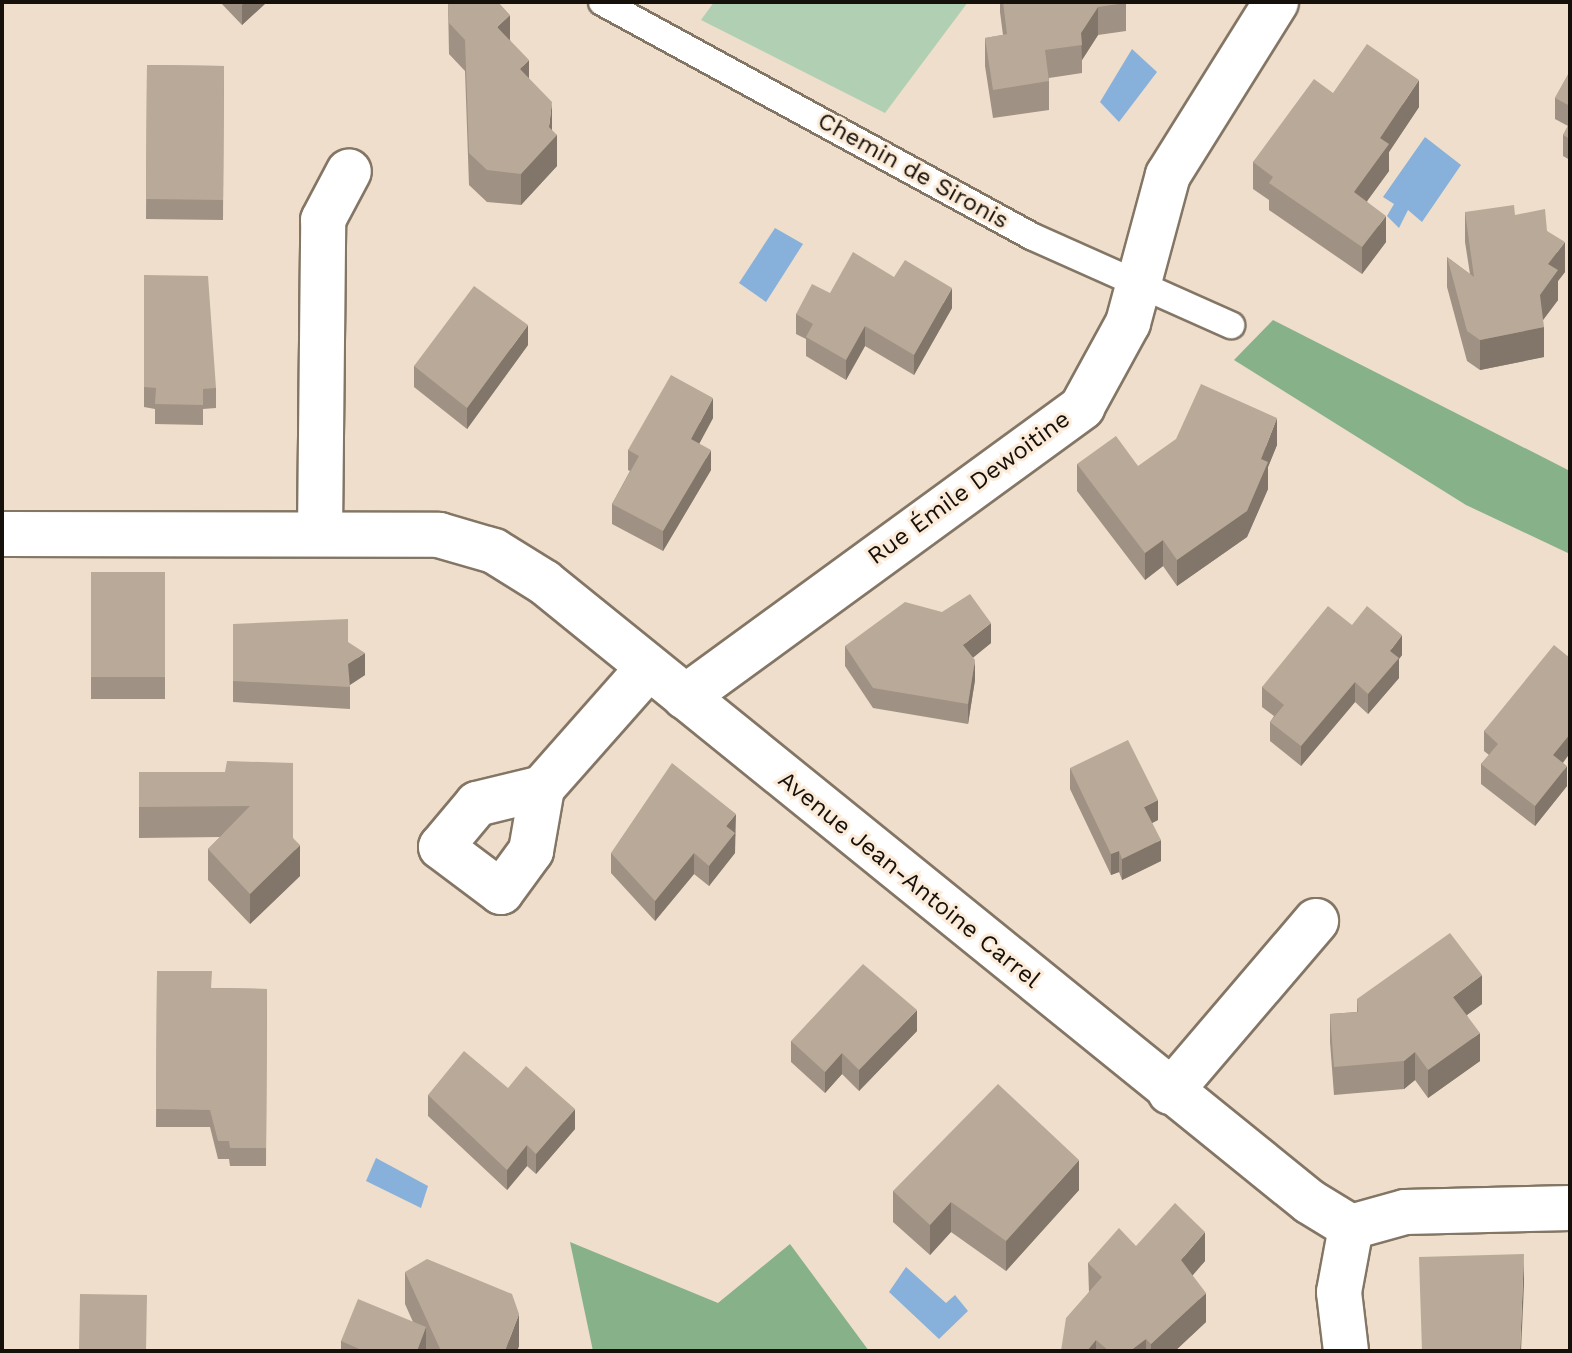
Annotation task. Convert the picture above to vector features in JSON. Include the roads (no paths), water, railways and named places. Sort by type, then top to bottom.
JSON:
[{"type":"street","name":"Rue Émile Dewoitine","points":[[685,697],[1082,407],[1128,323],[1168,175],[1276,2]]},
{"type":"street","points":[[320,532],[323,220],[349,171]]},
{"type":"street","name":"Avenue Jean-Antoine Carrel","points":[[2,534],[320,532],[439,535],[494,551],[685,697],[1170,1092],[1351,1227]]},
{"type":"street","points":[[542,788],[648,668]]},
{"type":"street","points":[[1170,1092],[1316,921]]},
{"type":"street","points":[[1346,1351],[1339,1292],[1351,1227],[1405,1212],[1570,1208]]},
{"type":"lane","name":"Chemin de Sironis","points":[[602,2],[1033,237],[1140,280],[1231,325]]},
{"type":"water","points":[[1132,49],[1157,72],[1119,122],[1100,102]]},
{"type":"water","points":[[1425,137],[1461,165],[1422,222],[1408,210],[1399,228],[1387,216],[1394,204],[1383,197]]},
{"type":"water","points":[[775,228],[803,244],[766,302],[739,283]]},
{"type":"water","points":[[376,1158],[428,1186],[421,1208],[366,1181]]},
{"type":"water","points":[[906,1267],[946,1303],[955,1295],[968,1311],[939,1339],[889,1292]]}]
